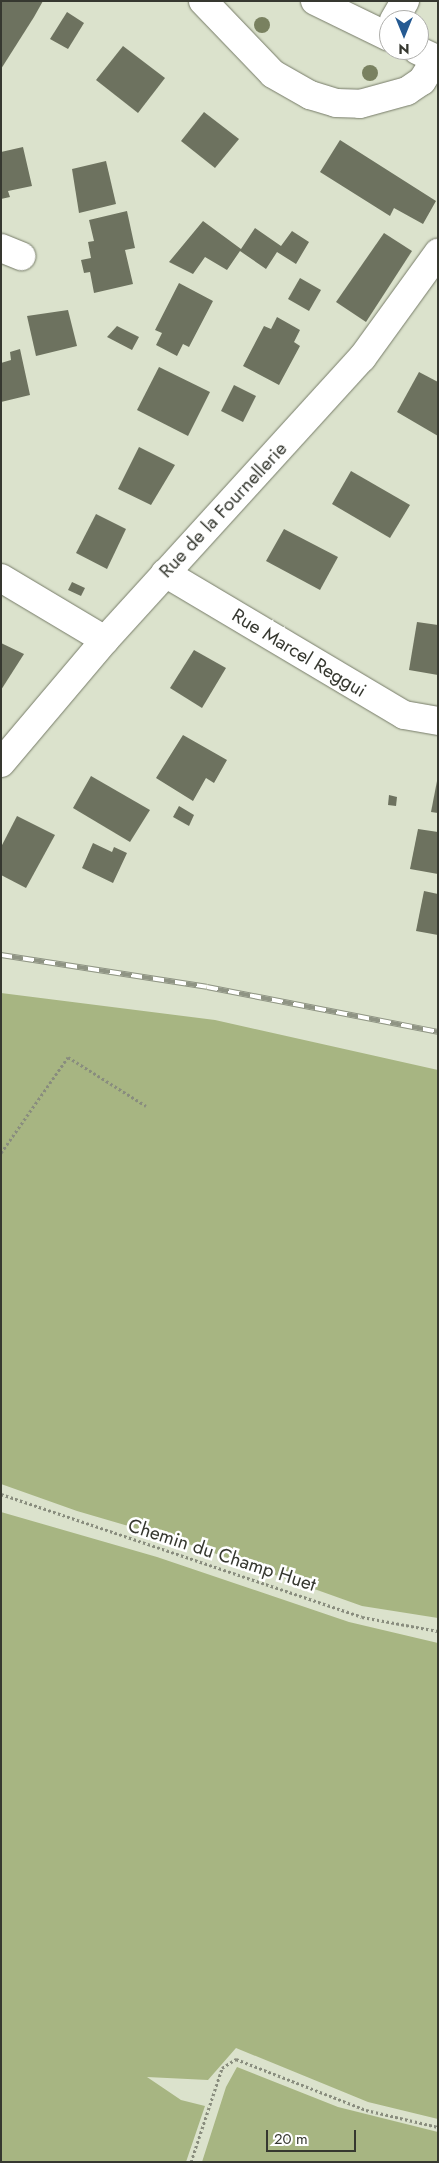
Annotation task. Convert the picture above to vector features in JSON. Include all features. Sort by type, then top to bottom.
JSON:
[{"type":"street","points":[[203,1],[272,74],[310,95],[336,103],[360,104],[407,91],[422,81],[432,57]]},
{"type":"street","points":[[315,1],[379,26]]},
{"type":"street","name":"Rue de la Fournellerie","points":[[1,763],[104,640],[362,358],[438,253]]},
{"type":"street","name":"Rue Marcel Reggui","points":[[165,573],[404,715],[438,721]]},
{"type":"street","points":[[1,578],[104,640]]},
{"type":"path","points":[[1,1153],[68,1057],[146,1106]]},
{"type":"path","name":"Chemin du Champ Huet","points":[[1,1494],[362,1618],[438,1631]]},
{"type":"path","points":[[191,2162],[222,2068],[236,2059],[366,2110],[438,2127]]},
{"type":"green space","points":[[1,993],[215,1020],[438,1070],[438,1618],[362,1606],[183,1542],[77,1511],[1,1484]]},
{"type":"green space","points":[[1,1512],[157,1557],[349,1622],[438,1643],[438,2119],[368,2102],[236,2048],[208,2080],[147,2077],[181,2100],[205,2106],[186,2162],[1,2162]]},
{"type":"green space","points":[[237,2067],[338,2107],[438,2132],[438,2162],[202,2162],[226,2087]]},
{"type":"building","points":[[43,1],[34,17],[1,69],[1,2]]},
{"type":"building","points":[[67,12],[84,23],[68,49],[50,39]]},
{"type":"building","points":[[123,46],[165,78],[138,113],[96,80]]},
{"type":"building","points":[[204,112],[239,139],[215,168],[181,141]]},
{"type":"building","points":[[340,140],[436,201],[423,224],[394,208],[390,216],[320,172]]},
{"type":"building","points":[[23,147],[32,186],[8,191],[10,197],[1,199],[1,152]]},
{"type":"building","points":[[106,161],[116,204],[79,213],[72,169]]},
{"type":"building","points":[[127,211],[135,248],[125,250],[133,284],[94,293],[90,272],[84,273],[81,260],[91,258],[88,242],[94,241],[89,220]]},
{"type":"building","points":[[203,221],[241,249],[255,228],[281,246],[292,231],[309,242],[296,264],[277,252],[266,269],[240,251],[227,270],[205,257],[193,274],[169,262]]},
{"type":"building","points":[[384,233],[412,251],[366,322],[336,302]]},
{"type":"building","points":[[300,278],[321,290],[309,311],[288,299]]},
{"type":"building","points":[[179,283],[213,301],[189,347],[183,344],[177,356],[156,345],[162,333],[155,330]]},
{"type":"building","points":[[68,310],[77,346],[36,356],[27,316]]},
{"type":"building","points":[[277,317],[300,330],[294,342],[300,346],[279,385],[243,366],[264,326],[271,329]]},
{"type":"building","points":[[117,326],[139,337],[132,350],[107,337]]},
{"type":"building","points":[[20,349],[30,395],[1,402],[1,363],[11,360],[10,352]]},
{"type":"building","points":[[159,367],[210,392],[188,436],[137,410]]},
{"type":"building","points":[[419,372],[438,382],[438,436],[397,412]]},
{"type":"building","points":[[234,385],[256,396],[243,422],[221,411]]},
{"type":"building","points":[[139,447],[175,465],[151,505],[118,489]]},
{"type":"building","points":[[351,471],[410,505],[390,538],[332,504]]},
{"type":"building","points":[[96,514],[126,529],[107,569],[76,553]]},
{"type":"building","points":[[284,529],[338,557],[320,590],[266,561]]},
{"type":"building","points":[[72,582],[85,588],[81,596],[68,590]]},
{"type":"building","points":[[417,622],[438,625],[438,675],[409,670]]},
{"type":"building","points":[[1,643],[24,654],[1,690]]},
{"type":"building","points":[[194,650],[226,668],[202,708],[170,688]]},
{"type":"building","points":[[183,735],[227,760],[214,783],[206,778],[193,801],[156,778]]},
{"type":"building","points":[[91,776],[150,810],[130,842],[73,808]]},
{"type":"building","points":[[438,781],[438,813],[431,812]]},
{"type":"building","points":[[389,795],[397,797],[396,806],[388,805]]},
{"type":"building","points":[[179,806],[194,815],[189,826],[173,817]]},
{"type":"building","points":[[17,816],[55,835],[26,888],[1,875],[1,847]]},
{"type":"building","points":[[418,829],[438,832],[438,874],[410,869]]},
{"type":"building","points":[[93,843],[112,852],[114,847],[127,853],[113,883],[82,868]]},
{"type":"building","points":[[424,891],[438,894],[438,935],[416,931]]},
{"type":"railway","points":[[1,955],[207,987],[438,1032]]}]
